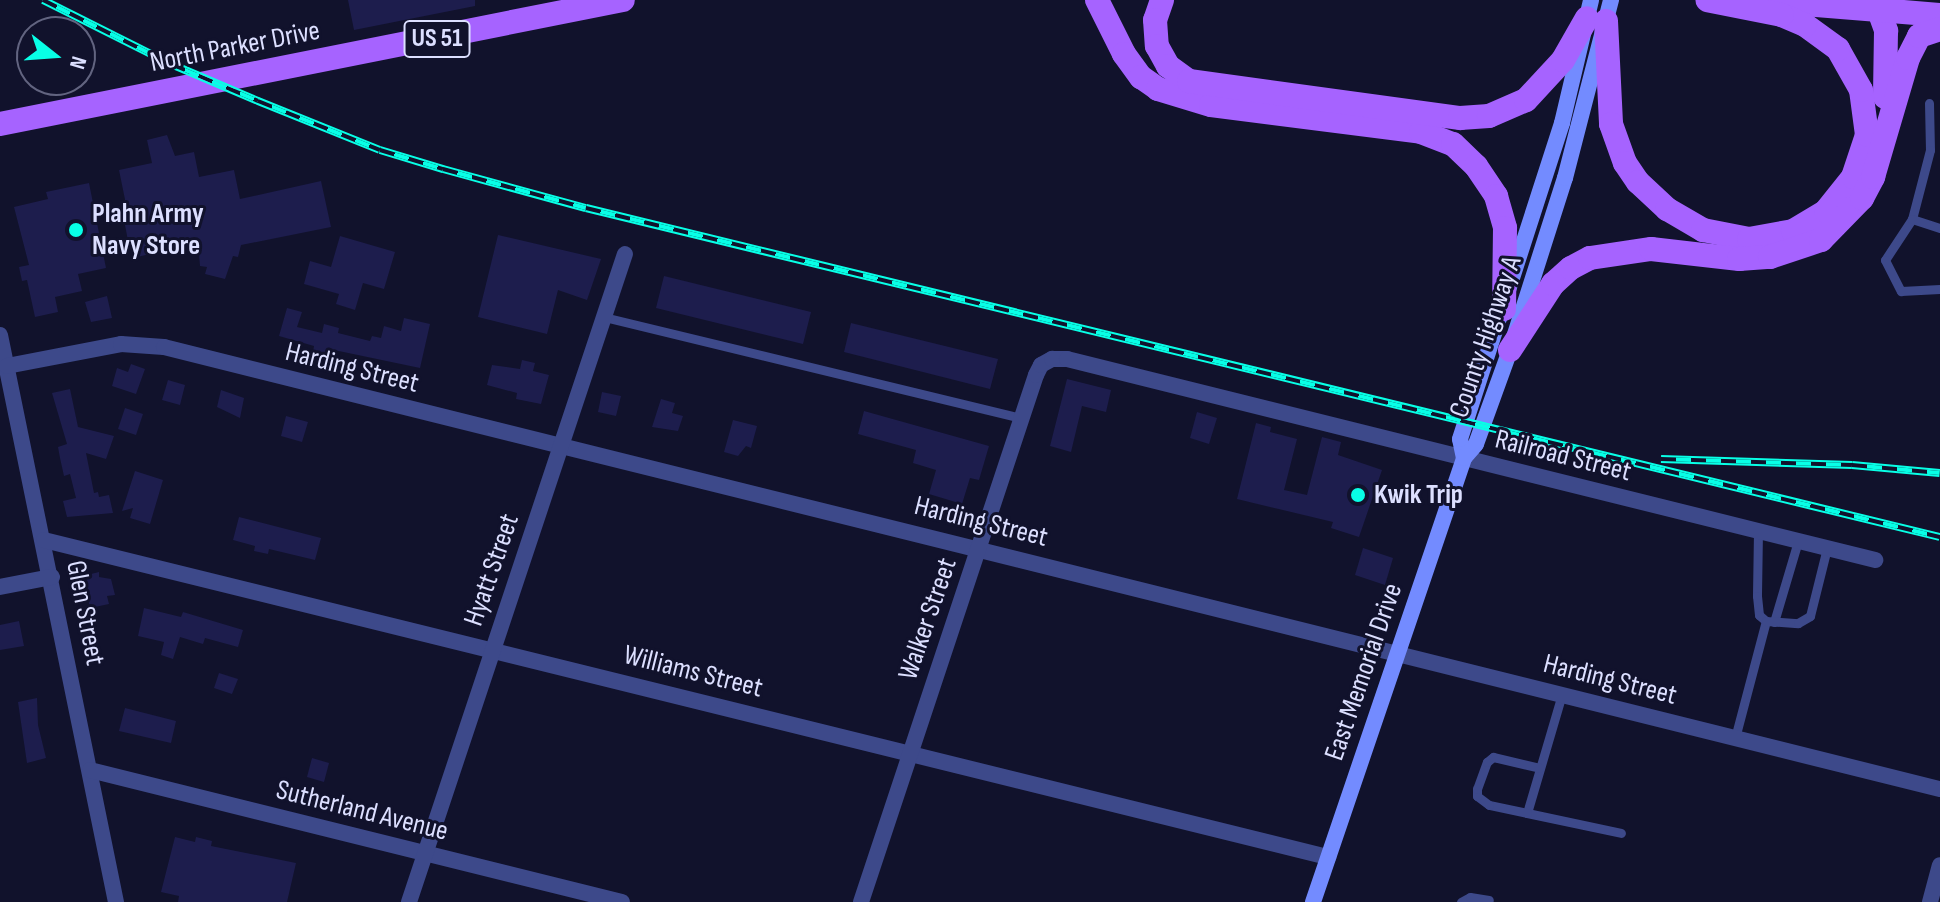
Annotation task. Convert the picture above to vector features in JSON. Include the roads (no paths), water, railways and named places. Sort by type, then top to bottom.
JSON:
[{"type":"main road","name":"North Parker Drive","points":[[0,124],[623,0]]},
{"type":"main road","points":[[1097,0],[1141,77],[1158,89],[1180,98],[1211,105],[1421,132],[1453,144],[1476,166],[1496,196],[1505,228],[1504,309]]},
{"type":"main road","points":[[1114,0],[1115,34]]},
{"type":"main road","points":[[1162,0],[1155,20],[1157,46],[1168,66],[1189,81],[1460,118],[1489,116],[1526,100],[1563,60],[1599,10]]},
{"type":"main road","points":[[1599,10],[1611,124],[1625,163],[1638,182],[1667,209],[1703,230],[1749,239],[1793,231],[1826,211],[1853,177],[1867,135],[1861,90],[1838,49],[1805,25],[1782,15],[1707,0]]},
{"type":"main road","points":[[1750,0],[1878,4],[1940,15]]},
{"type":"main road","points":[[1878,4],[1888,63],[1883,143]]},
{"type":"main road","name":"County Highway A","points":[[1464,458],[1460,439],[1599,10]]},
{"type":"main road","name":"County Highway A","points":[[1464,458],[1476,444],[1510,350],[1565,178],[1599,10]]},
{"type":"main road","points":[[1510,350],[1553,284],[1571,268],[1590,258],[1651,249],[1770,257],[1821,240],[1862,198],[1873,177],[1899,83],[1916,42],[1926,32],[1940,29]]},
{"type":"main road","name":"East Memorial Drive","points":[[1313,902],[1464,458]]},
{"type":"street","name":"Hyatt Street","points":[[409,902],[625,254]]},
{"type":"street","name":"Glen Street","points":[[1,340],[52,577],[116,902]]},
{"type":"street","name":"Harding Street","points":[[7,366],[141,343],[979,548],[1940,789]]},
{"type":"street","name":"Railroad Street","points":[[1052,359],[1067,359],[1875,560]]},
{"type":"street","name":"Walker Street","points":[[861,902],[1039,368],[1052,359]]},
{"type":"street","name":"Williams Street","points":[[44,540],[492,648],[1328,857]]},
{"type":"street","points":[[0,587],[52,577]]},
{"type":"street","name":"Sutherland Avenue","points":[[90,770],[622,902]]},
{"type":"street","points":[[1930,902],[1940,865]]},
{"type":"lane","points":[[1929,103],[1930,150],[1912,219],[1885,260],[1901,291],[1940,289]]},
{"type":"lane","points":[[1912,219],[1940,228]]},
{"type":"lane","points":[[604,317],[1022,418]]},
{"type":"lane","points":[[1758,531],[1759,615],[1770,622],[1798,623],[1810,616],[1827,548]]},
{"type":"lane","points":[[1735,738],[1798,541]]},
{"type":"lane","points":[[1527,813],[1562,694]]},
{"type":"lane","points":[[1540,768],[1493,757],[1487,762],[1477,796],[1489,805],[1621,833]]},
{"type":"lane","points":[[1461,902],[1470,897],[1489,900]]},
{"type":"railway","points":[[43,0],[171,64],[258,101],[380,150],[443,169],[586,208],[1940,537]]},
{"type":"railway","points":[[1661,459],[1852,465],[1940,473]]},
{"type":"place","name":"Plahn Army Navy Store","points":[[76,230]]},
{"type":"place","name":"Kwik Trip","points":[[1358,495]]}]
